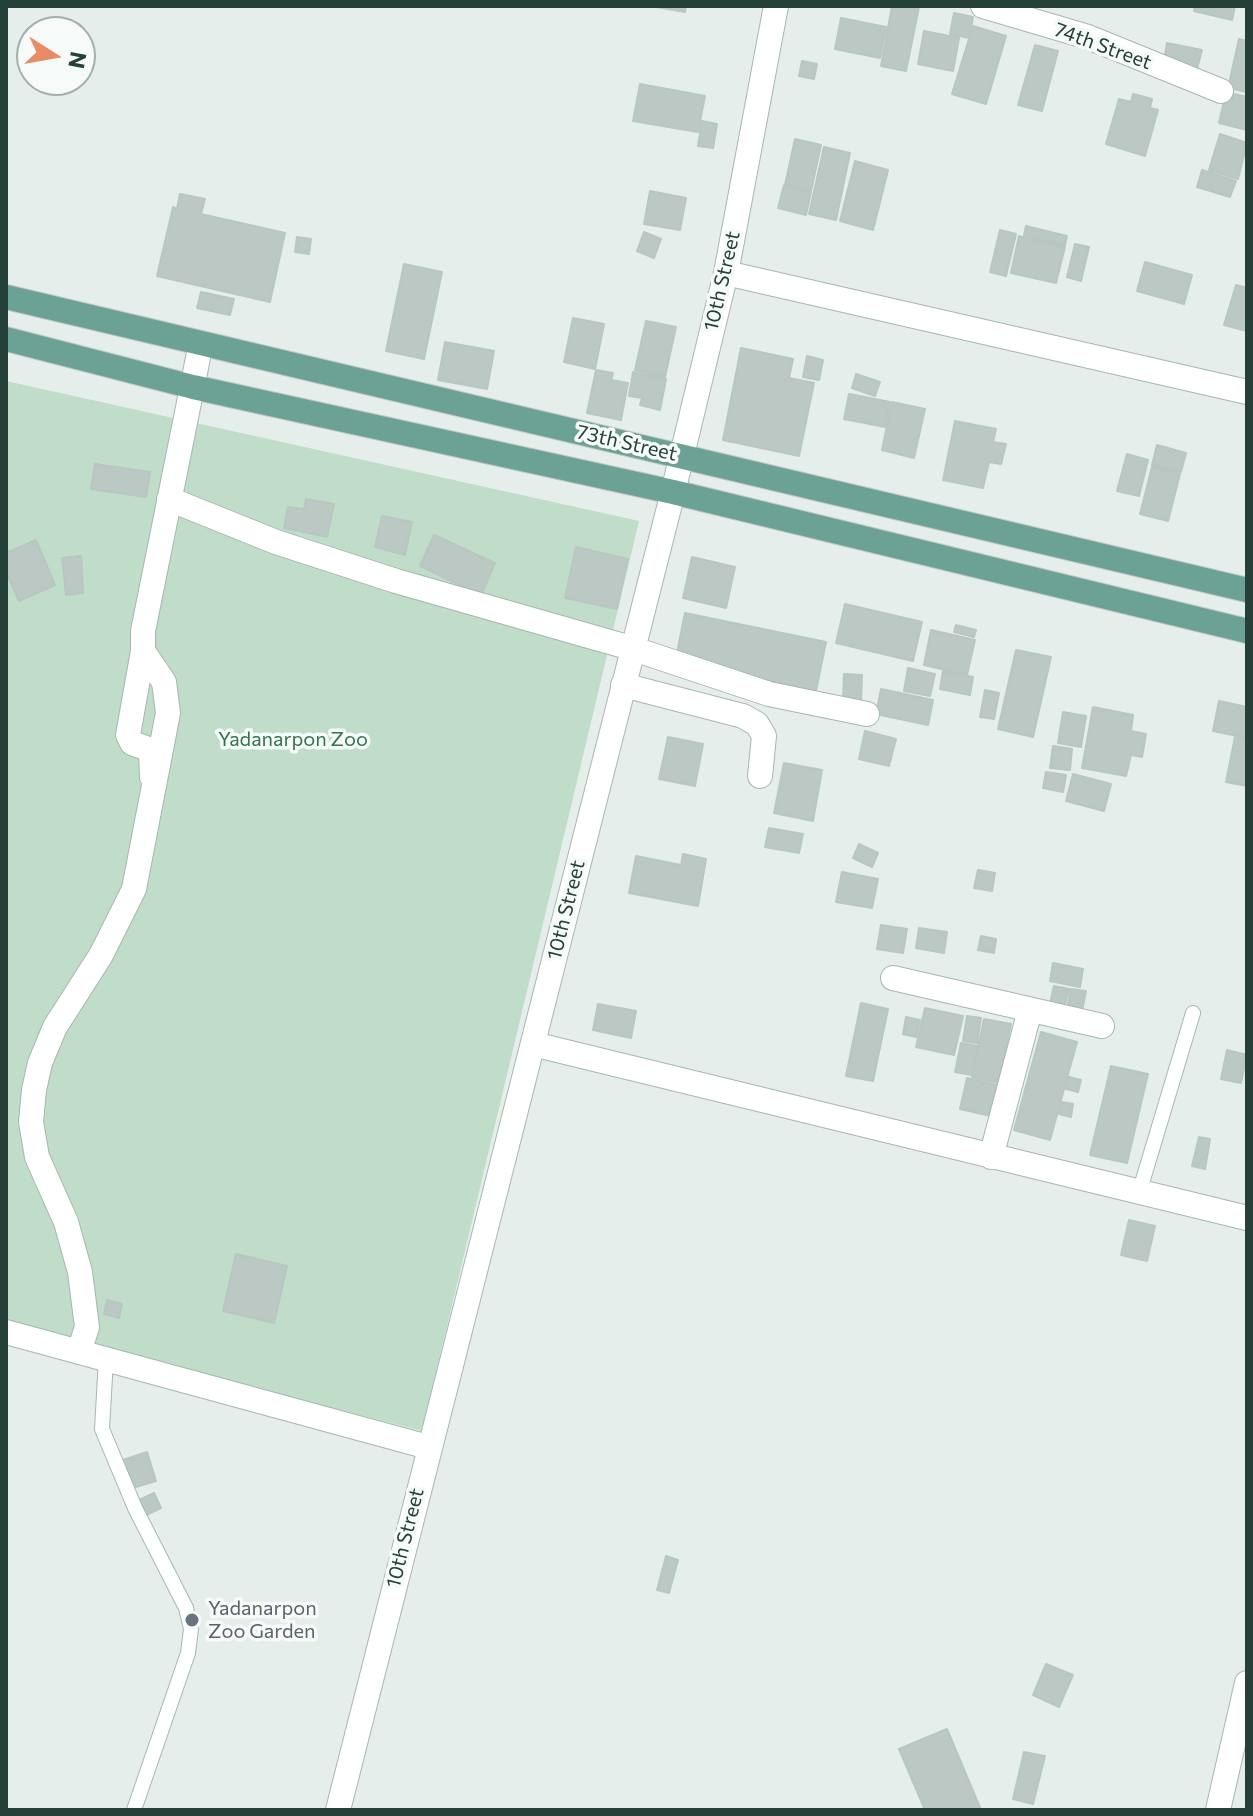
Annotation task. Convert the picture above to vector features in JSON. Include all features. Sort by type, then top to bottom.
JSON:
[{"type":"main road","name":"73th Street","points":[[6,297],[1247,590]]},
{"type":"main road","name":"73th Street","points":[[6,339],[193,387],[673,492],[1247,631]]},
{"type":"street","name":"10th Street","points":[[338,1810],[673,492],[723,284],[776,6]]},
{"type":"street","name":"74th Street","points":[[983,6],[1088,37],[1221,91]]},
{"type":"street","points":[[723,284],[1247,392]]},
{"type":"street","points":[[154,800],[151,750],[132,743],[128,735],[143,651],[147,607],[201,343]]},
{"type":"street","points":[[169,499],[306,552],[631,648],[769,694],[867,714]]},
{"type":"street","points":[[79,1352],[87,1327],[80,1272],[66,1222],[37,1157],[31,1122],[40,1063],[55,1027],[124,913],[134,889],[154,800],[168,713],[164,682],[143,651]]},
{"type":"street","points":[[623,685],[743,716],[757,724],[764,736],[760,776]]},
{"type":"street","points":[[893,978],[1102,1026]]},
{"type":"street","points":[[991,1157],[1030,1010]]},
{"type":"street","points":[[533,1044],[1247,1218]]},
{"type":"street","points":[[6,1332],[428,1447]]},
{"type":"street","points":[[1218,1810],[1247,1683]]},
{"type":"lane","points":[[1139,1193],[1193,1013]]},
{"type":"lane","points":[[106,1359],[102,1429],[135,1508],[186,1608],[191,1629],[188,1653],[134,1810]]},
{"type":"green space","name":"Yadanarpon Zoo","points":[[6,381],[639,521],[422,1431],[6,1324]]},
{"type":"building","points":[[651,6],[686,6],[685,12]]},
{"type":"building","points":[[892,6],[919,7],[906,71],[881,66]]},
{"type":"building","points":[[1195,6],[1235,6],[1232,20],[1194,11]]},
{"type":"building","points":[[954,13],[973,17],[969,38],[950,34]]},
{"type":"building","points":[[841,18],[886,27],[880,58],[835,49]]},
{"type":"building","points":[[973,26],[1006,36],[986,104],[952,94]]},
{"type":"building","points":[[924,31],[959,38],[953,71],[918,64]]},
{"type":"building","points":[[1239,39],[1247,41],[1247,92],[1228,88]]},
{"type":"building","points":[[1167,43],[1202,50],[1197,69],[1164,61]]},
{"type":"building","points":[[1035,45],[1058,51],[1042,111],[1018,105]]},
{"type":"building","points":[[802,61],[817,64],[814,79],[799,76]]},
{"type":"building","points":[[640,84],[705,96],[698,132],[633,121]]},
{"type":"building","points":[[1226,92],[1247,97],[1247,130],[1219,123]]},
{"type":"building","points":[[1133,94],[1152,99],[1150,108],[1158,110],[1145,156],[1106,144],[1119,99],[1131,102]]},
{"type":"building","points":[[702,121],[717,124],[713,148],[698,146]]},
{"type":"building","points":[[1220,134],[1247,143],[1238,179],[1209,170]]},
{"type":"building","points":[[795,139],[821,145],[811,191],[785,185]]},
{"type":"building","points":[[824,147],[850,153],[836,220],[809,214]]},
{"type":"building","points":[[855,161],[888,170],[873,230],[840,221]]},
{"type":"building","points":[[1202,170],[1236,181],[1230,197],[1197,187]]},
{"type":"building","points":[[784,185],[811,192],[806,215],[778,208]]},
{"type":"building","points":[[650,191],[686,198],[680,230],[644,224]]},
{"type":"building","points":[[180,194],[205,199],[201,214],[285,233],[270,302],[157,276],[173,207],[177,209]]},
{"type":"building","points":[[1026,226],[1067,236],[1065,245],[1024,235]]},
{"type":"building","points":[[1000,230],[1016,234],[1006,276],[990,272]]},
{"type":"building","points":[[644,232],[661,239],[654,258],[637,251]]},
{"type":"building","points":[[1019,236],[1065,247],[1056,283],[1011,273]]},
{"type":"building","points":[[297,237],[311,239],[309,254],[295,252]]},
{"type":"building","points":[[1075,244],[1089,247],[1081,281],[1067,277]]},
{"type":"building","points":[[1145,262],[1192,275],[1184,304],[1137,291]]},
{"type":"building","points":[[404,264],[442,272],[424,359],[386,351]]},
{"type":"building","points":[[1236,285],[1247,288],[1247,331],[1224,325]]},
{"type":"building","points":[[201,292],[234,299],[230,315],[197,308]]},
{"type":"building","points":[[573,318],[604,324],[595,369],[564,362]]},
{"type":"building","points":[[646,321],[676,327],[665,377],[635,370]]},
{"type":"building","points":[[445,342],[494,351],[487,389],[438,380]]},
{"type":"building","points":[[741,348],[793,359],[789,378],[814,383],[799,456],[723,440]]},
{"type":"building","points":[[807,356],[823,360],[819,380],[803,377]]},
{"type":"building","points":[[596,370],[613,373],[611,380],[628,383],[621,420],[587,413]]},
{"type":"building","points":[[633,372],[666,379],[660,410],[640,405],[642,398],[629,396]]},
{"type":"building","points":[[856,374],[880,382],[875,396],[852,388]]},
{"type":"building","points":[[849,394],[890,402],[885,427],[844,419]]},
{"type":"building","points":[[892,402],[925,409],[914,458],[882,450]]},
{"type":"building","points":[[955,421],[996,429],[993,442],[1006,444],[1001,464],[989,462],[983,488],[943,480]]},
{"type":"building","points":[[1157,445],[1186,453],[1181,472],[1152,465]]},
{"type":"building","points":[[1127,454],[1148,460],[1139,496],[1117,491]]},
{"type":"building","points":[[95,464],[150,472],[146,497],[91,489]]},
{"type":"building","points":[[1152,467],[1180,474],[1168,521],[1140,514]]},
{"type":"building","points":[[306,499],[334,504],[327,537],[284,528],[288,507],[304,509]]},
{"type":"building","points":[[382,516],[412,522],[405,555],[375,547]]},
{"type":"building","points":[[434,535],[495,563],[481,595],[420,566]]},
{"type":"building","points":[[36,540],[55,585],[19,601],[6,572],[6,553]]},
{"type":"building","points":[[576,547],[628,559],[617,609],[565,598]]},
{"type":"building","points":[[81,556],[83,593],[66,595],[62,558]]},
{"type":"building","points":[[692,557],[735,567],[726,608],[683,598]]},
{"type":"building","points":[[845,604],[922,622],[913,661],[836,643]]},
{"type":"building","points":[[685,613],[826,642],[816,691],[675,663]]},
{"type":"building","points":[[956,625],[976,630],[974,637],[954,632]]},
{"type":"building","points":[[931,630],[975,640],[967,675],[924,665]]},
{"type":"building","points":[[1016,650],[1051,657],[1033,737],[998,729]]},
{"type":"building","points":[[908,668],[935,674],[930,696],[904,691]]},
{"type":"building","points":[[943,671],[973,677],[970,695],[940,689]]},
{"type":"building","points":[[844,674],[862,675],[861,701],[843,700]]},
{"type":"building","points":[[881,689],[933,700],[928,725],[876,714]]},
{"type":"building","points":[[985,690],[999,693],[994,719],[980,717]]},
{"type":"building","points":[[1219,701],[1247,707],[1247,738],[1213,731]]},
{"type":"building","points":[[1093,707],[1133,715],[1131,731],[1146,734],[1142,757],[1131,755],[1126,776],[1082,768]]},
{"type":"building","points":[[1063,712],[1086,716],[1081,747],[1058,743]]},
{"type":"building","points":[[865,731],[896,739],[889,766],[859,759]]},
{"type":"building","points":[[668,737],[703,744],[695,786],[659,779]]},
{"type":"building","points":[[1235,737],[1247,739],[1247,786],[1226,782]]},
{"type":"building","points":[[1053,746],[1072,749],[1070,770],[1050,768]]},
{"type":"building","points":[[784,763],[822,770],[813,821],[774,813]]},
{"type":"building","points":[[1046,772],[1066,775],[1063,792],[1043,788]]},
{"type":"building","points":[[1073,774],[1111,784],[1104,811],[1066,801]]},
{"type":"building","points":[[769,828],[803,834],[799,853],[765,847]]},
{"type":"building","points":[[859,844],[878,853],[872,867],[853,858]]},
{"type":"building","points":[[683,854],[706,859],[698,906],[629,893],[636,856],[681,865]]},
{"type":"building","points":[[978,870],[995,873],[992,891],[974,888]]},
{"type":"building","points":[[842,872],[878,879],[872,908],[836,902]]},
{"type":"building","points":[[881,925],[907,929],[903,953],[877,949]]},
{"type":"building","points":[[919,928],[947,932],[944,953],[916,948]]},
{"type":"building","points":[[981,936],[996,939],[994,953],[978,950]]},
{"type":"building","points":[[1053,963],[1083,969],[1080,987],[1050,981]]},
{"type":"building","points":[[1054,986],[1069,989],[1063,1012],[1049,1008]]},
{"type":"building","points":[[1071,989],[1086,991],[1080,1021],[1065,1018]]},
{"type":"building","points":[[861,1003],[888,1009],[873,1081],[846,1076]]},
{"type":"building","points":[[598,1004],[636,1011],[631,1038],[593,1030]]},
{"type":"building","points":[[925,1008],[963,1016],[954,1055],[916,1047]]},
{"type":"building","points":[[967,1016],[981,1018],[977,1043],[963,1041]]},
{"type":"building","points":[[906,1017],[920,1020],[916,1037],[903,1034]]},
{"type":"building","points":[[984,1019],[1011,1024],[999,1083],[972,1077]]},
{"type":"building","points":[[1041,1032],[1077,1042],[1050,1140],[1014,1130]]},
{"type":"building","points":[[961,1043],[978,1046],[972,1075],[955,1072]]},
{"type":"building","points":[[1227,1050],[1247,1055],[1241,1083],[1221,1079]]},
{"type":"building","points":[[1111,1066],[1148,1074],[1127,1163],[1090,1155]]},
{"type":"building","points":[[1069,1077],[1081,1080],[1078,1092],[1066,1089]]},
{"type":"building","points":[[967,1078],[997,1085],[991,1116],[960,1109]]},
{"type":"building","points":[[1062,1102],[1073,1104],[1071,1117],[1059,1114]]},
{"type":"building","points":[[1199,1137],[1210,1139],[1205,1169],[1192,1166]]},
{"type":"building","points":[[1129,1220],[1155,1226],[1147,1261],[1121,1255]]},
{"type":"building","points":[[236,1254],[287,1266],[274,1323],[223,1311]]},
{"type":"building","points":[[107,1300],[122,1304],[119,1318],[104,1314]]},
{"type":"building","points":[[147,1452],[156,1481],[129,1489],[120,1461]]},
{"type":"building","points":[[154,1493],[161,1508],[144,1516],[137,1501]]},
{"type":"building","points":[[666,1556],[678,1560],[669,1593],[657,1590]]},
{"type":"building","points":[[1046,1664],[1073,1675],[1059,1707],[1033,1695]]},
{"type":"building","points":[[947,1729],[981,1810],[925,1810],[899,1749]]},
{"type":"building","points":[[1024,1752],[1045,1756],[1033,1804],[1013,1799]]},
{"type":"place","name":"Yadanarpon Zoo Garden","points":[[192,1620]]}]
